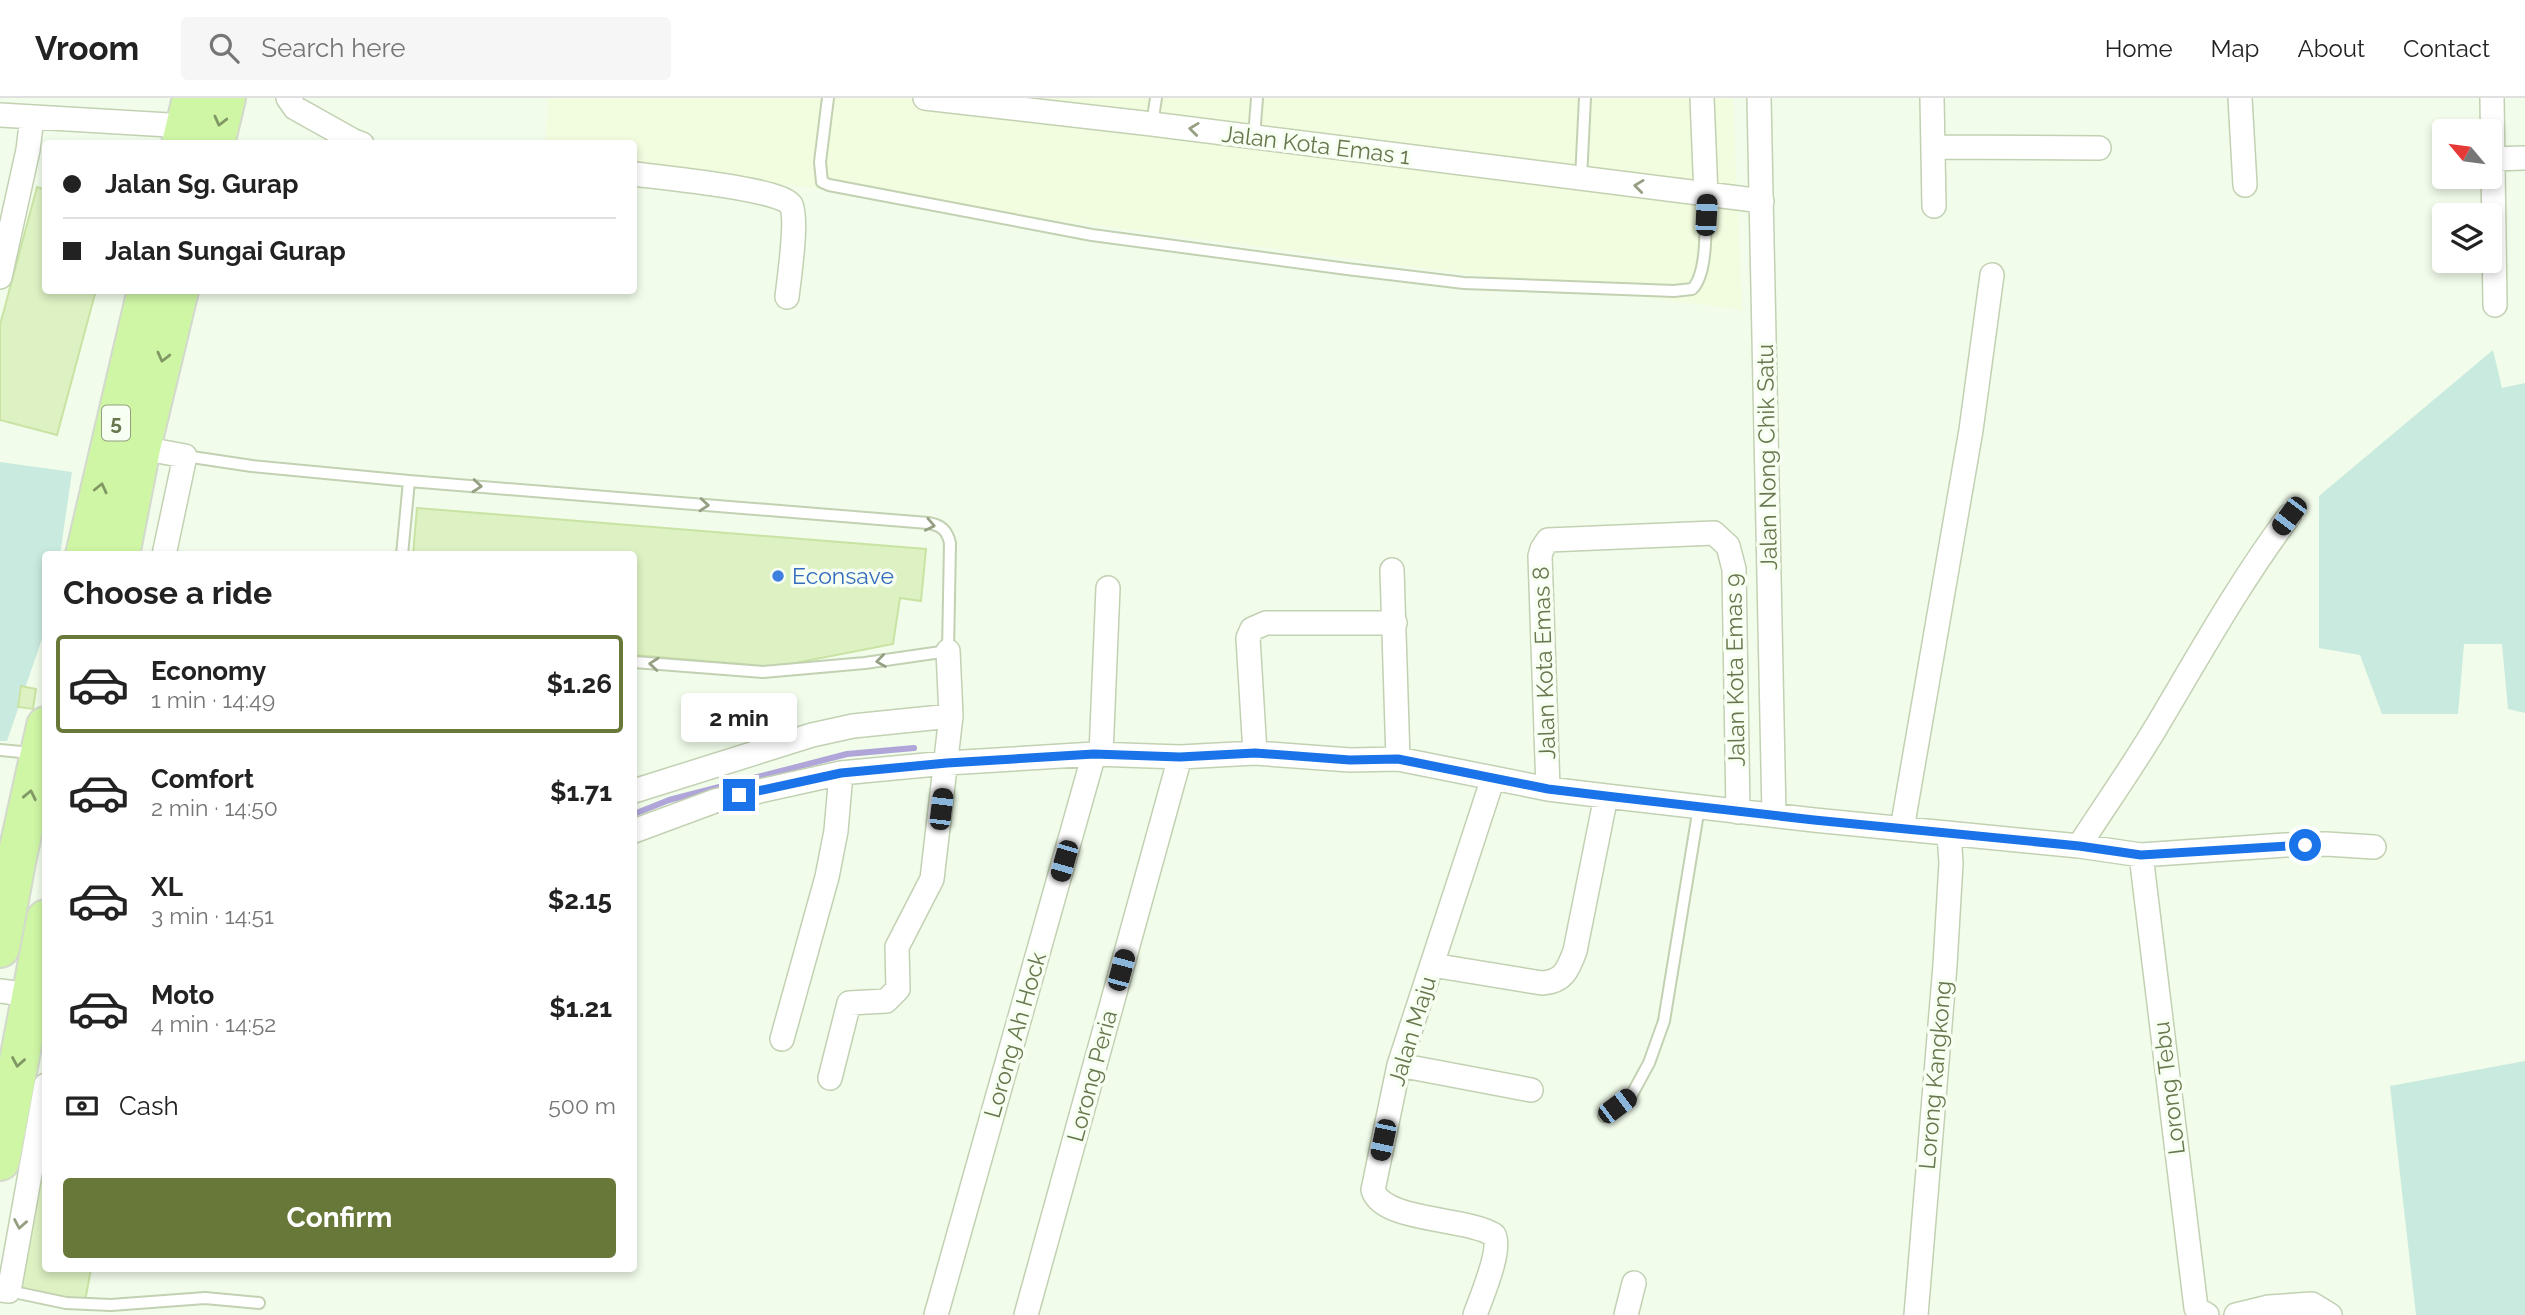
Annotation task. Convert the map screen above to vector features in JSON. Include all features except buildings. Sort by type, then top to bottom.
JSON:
[{"type":"highway","points":[[193,128],[226,98]]},
{"type":"highway","name":"5","points":[[86,551],[146,294]]},
{"type":"highway","name":"5","points":[[121,551],[141,448],[178,294]]},
{"type":"highway","points":[[0,948],[33,837],[42,740]]},
{"type":"highway","points":[[14,1168],[15,993],[42,929]]},
{"type":"street","points":[[288,98],[295,108],[352,140]]},
{"type":"street","name":"Jalan Kota Emas 1","points":[[925,98],[1047,105],[1152,124],[1762,201]]},
{"type":"street","points":[[1702,98],[1706,195]]},
{"type":"street","name":"Jalan Nong Chik Satu","points":[[1759,98],[1774,815]]},
{"type":"street","points":[[1932,98],[1934,206]]},
{"type":"street","points":[[2240,98],[2245,185]]},
{"type":"street","points":[[2491,98],[2491,119]]},
{"type":"street","points":[[0,115],[193,128]]},
{"type":"street","points":[[0,277],[28,150],[32,117]]},
{"type":"street","points":[[1933,147],[2099,148]]},
{"type":"street","points":[[2502,159],[2525,158]]},
{"type":"street","points":[[637,174],[765,192],[788,201],[793,209],[793,232],[787,297]]},
{"type":"street","points":[[2492,189],[2495,305]]},
{"type":"street","points":[[1902,829],[1971,430],[1992,275]]},
{"type":"street","points":[[141,448],[184,456],[164,551]]},
{"type":"street","points":[[2079,846],[2153,732],[2267,544],[2289,516]]},
{"type":"street","name":"Jalan Kota Emas 9","points":[[1548,540],[1714,533],[1728,546],[1734,569],[1738,812]]},
{"type":"street","name":"Jalan Kota Emas 8","points":[[1548,540],[1540,556],[1548,789]]},
{"type":"street","points":[[1392,570],[1398,759]]},
{"type":"street","name":"Lorong Ah Hock","points":[[936,1315],[1098,754],[1108,588]]},
{"type":"street","points":[[1255,753],[1248,638],[1252,629],[1266,623],[1395,623]]},
{"type":"street","points":[[830,1078],[849,1003],[886,1001],[898,989],[897,947],[932,879],[951,716],[948,651]]},
{"type":"street","points":[[637,790],[811,735],[853,726],[951,716]]},
{"type":"street","points":[[637,830],[715,801],[841,773],[947,763],[1098,754],[1180,757],[1255,753],[1350,760],[1398,759],[1548,789],[2141,855],[2285,845],[2374,847]]},
{"type":"street","name":"Lorong Peria","points":[[1026,1315],[1180,757]]},
{"type":"street","points":[[782,1039],[827,877],[836,831],[841,773]]},
{"type":"street","name":"Jalan Maju","points":[[1475,1315],[1494,1258],[1496,1239],[1491,1233],[1470,1226],[1392,1209],[1375,1197],[1373,1191],[1399,1065],[1493,778]]},
{"type":"street","name":"Jalan Maju","points":[[1432,965],[1542,984],[1561,979],[1575,951],[1606,796]]},
{"type":"street","name":"Lorong Kangkong","points":[[1916,1315],[1945,965],[1951,863],[1949,834]]},
{"type":"street","name":"Lorong Tebu","points":[[2141,855],[2196,1308],[2207,1315]]},
{"type":"street","points":[[1399,1065],[1531,1090]]},
{"type":"street","points":[[4,1290],[14,1168],[42,1095]]},
{"type":"street","points":[[0,1172],[14,1168]]},
{"type":"street","points":[[1626,1315],[1634,1283]]},
{"type":"street","points":[[2236,1315],[2269,1307],[2312,1304],[2330,1315]]},
{"type":"lane","points":[[828,98],[820,162],[822,182],[829,185],[1092,235],[1464,283],[1674,291],[1692,289],[1699,279],[1704,254],[1706,195]]},
{"type":"lane","points":[[1152,124],[1156,98]]},
{"type":"lane","points":[[1254,137],[1257,98]]},
{"type":"lane","points":[[1581,179],[1585,98]]},
{"type":"lane","points":[[184,456],[252,466],[409,481],[934,524],[947,532],[950,543],[948,651],[865,663],[763,672],[637,662]]},
{"type":"lane","points":[[402,551],[409,481]]},
{"type":"lane","points":[[0,750],[42,740]]},
{"type":"lane","points":[[1604,1116],[1631,1096],[1649,1063],[1664,1021],[1699,807]]},
{"type":"lane","points":[[4,1290],[66,1303],[111,1305],[205,1298],[259,1303]]},
{"type":"shaded area","points":[[548,98],[1733,98],[1742,310],[637,165],[637,140],[546,140]]},
{"type":"shaded area","points":[[2493,350],[2502,388],[2525,383],[2525,713],[2508,709],[2502,644],[2464,644],[2458,714],[2382,714],[2360,655],[2319,648],[2319,496]]},
{"type":"shaded area","points":[[0,462],[72,472],[61,551],[42,551],[42,639],[7,741],[0,741]]},
{"type":"shaded area","points":[[2525,1061],[2525,1315],[2416,1315],[2390,1086]]},
{"type":"waterway","points":[[637,813],[669,800],[847,754],[914,748]]},
{"type":"place","name":"Econsave","points":[[778,576]]},
{"type":"route","points":[[739,795],[841,773],[947,763],[1094,754],[1180,757],[1255,753],[1350,760],[1398,759],[1548,789],[2141,855],[2305,845]]}]
